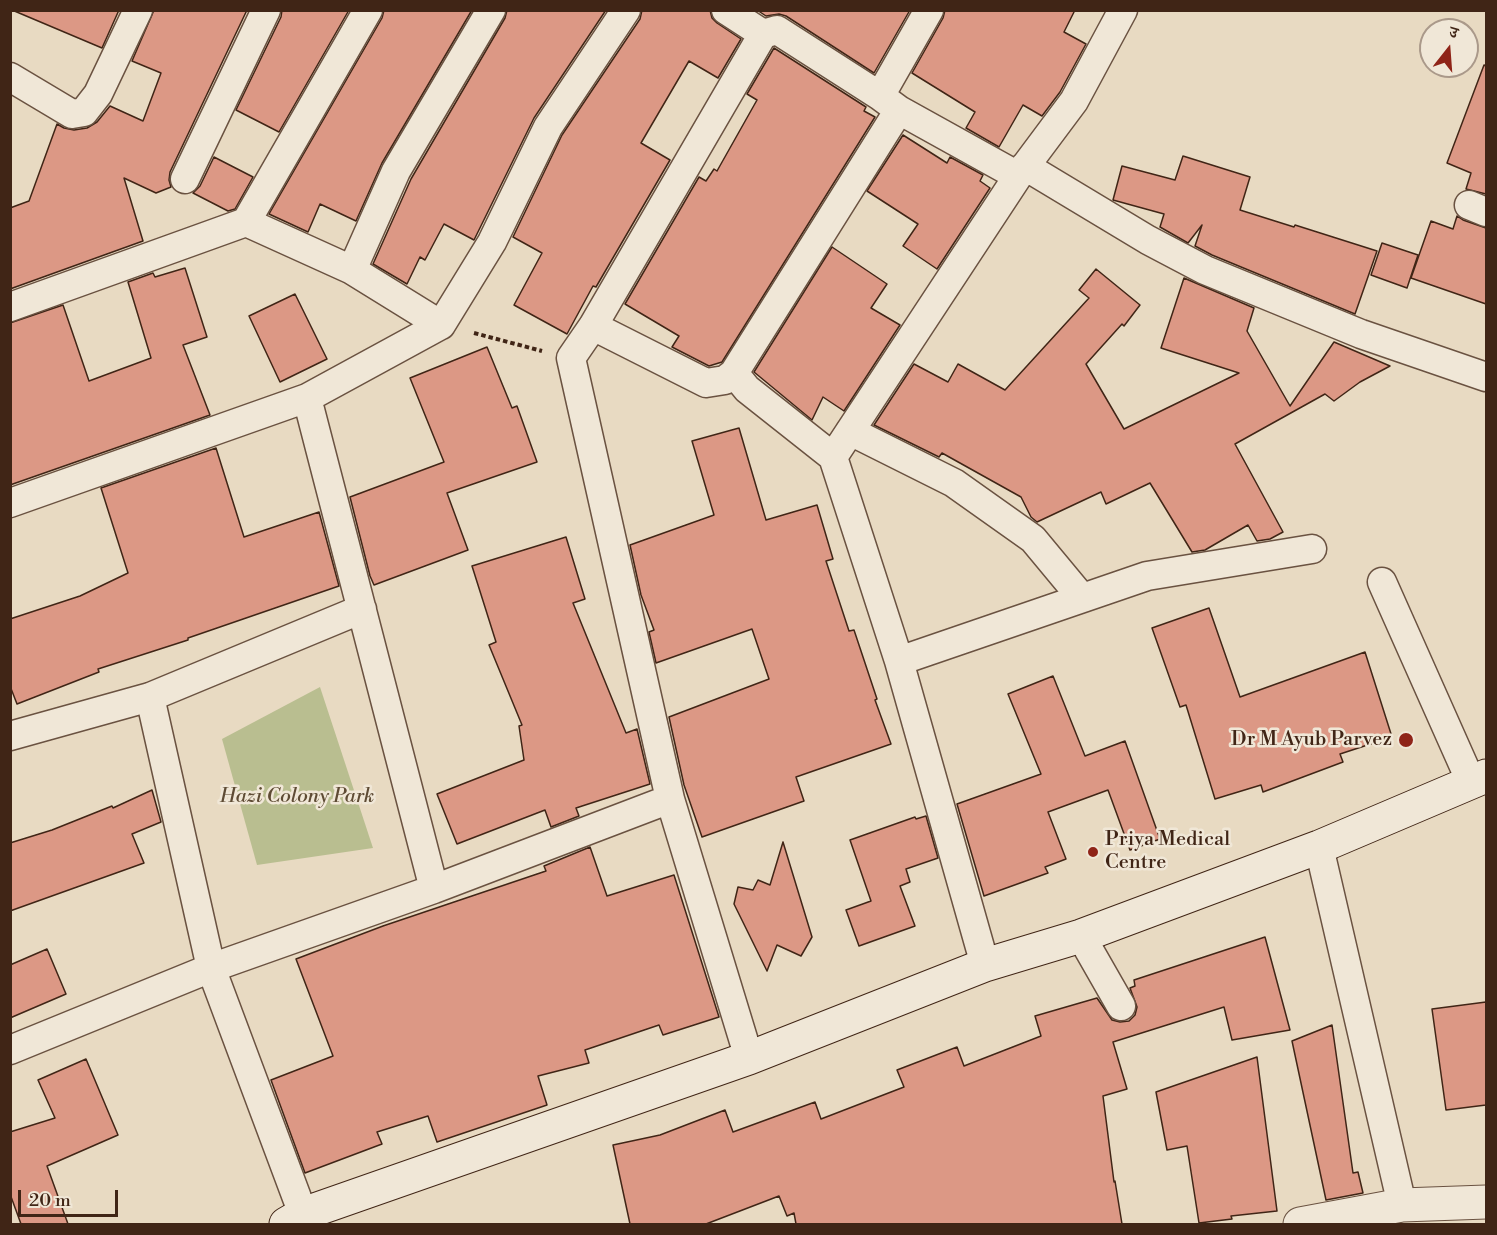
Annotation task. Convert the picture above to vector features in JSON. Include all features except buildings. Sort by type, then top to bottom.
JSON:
[{"type":"main road","points":[[295,1219],[749,1058],[985,965],[1081,936],[1319,847],[1479,779]]},
{"type":"main road","points":[[1300,1224],[1402,1204],[1463,1210]]},
{"type":"street","points":[[10,78],[72,114],[84,112],[98,94],[138,10]]},
{"type":"street","points":[[185,178],[266,10]]},
{"type":"street","points":[[10,307],[246,222],[368,10]]},
{"type":"street","points":[[352,270],[396,171],[491,10]]},
{"type":"street","points":[[10,503],[308,398],[441,325],[492,242],[548,127],[626,10]]},
{"type":"street","points":[[726,10],[776,25],[890,103],[1204,270],[1361,334],[1486,377]]},
{"type":"street","points":[[593,326],[706,383],[725,380],[734,374],[890,103],[929,10]]},
{"type":"street","points":[[833,457],[1021,171],[1074,100],[1123,10]]},
{"type":"street","points":[[749,1058],[670,799],[571,358],[593,326],[776,25]]},
{"type":"street","points":[[246,222],[352,270],[441,325]]},
{"type":"street","points":[[734,374],[747,389],[833,457],[899,661],[985,965]]},
{"type":"street","points":[[308,398],[434,889]]},
{"type":"street","points":[[850,431],[954,483],[1033,539],[1082,598]]},
{"type":"street","points":[[899,661],[1147,576],[1312,549]]},
{"type":"street","points":[[1382,582],[1479,779]]},
{"type":"street","points":[[10,736],[150,697],[362,609]]},
{"type":"street","points":[[150,697],[211,968],[295,1219]]},
{"type":"street","points":[[10,1050],[211,968],[434,889],[670,799]]},
{"type":"street","points":[[1319,847],[1402,1204]]},
{"type":"street","points":[[1081,936],[1121,1006]]},
{"type":"path","points":[[441,325],[571,358]]},
{"type":"green space","name":"Hazi Colony Park","points":[[320,687],[373,848],[257,865],[222,739]]},
{"type":"place","name":"Dr M Ayub Parvez","points":[[1406,740]]},
{"type":"place","name":"Priya Medical Centre","points":[[1093,852]]}]
